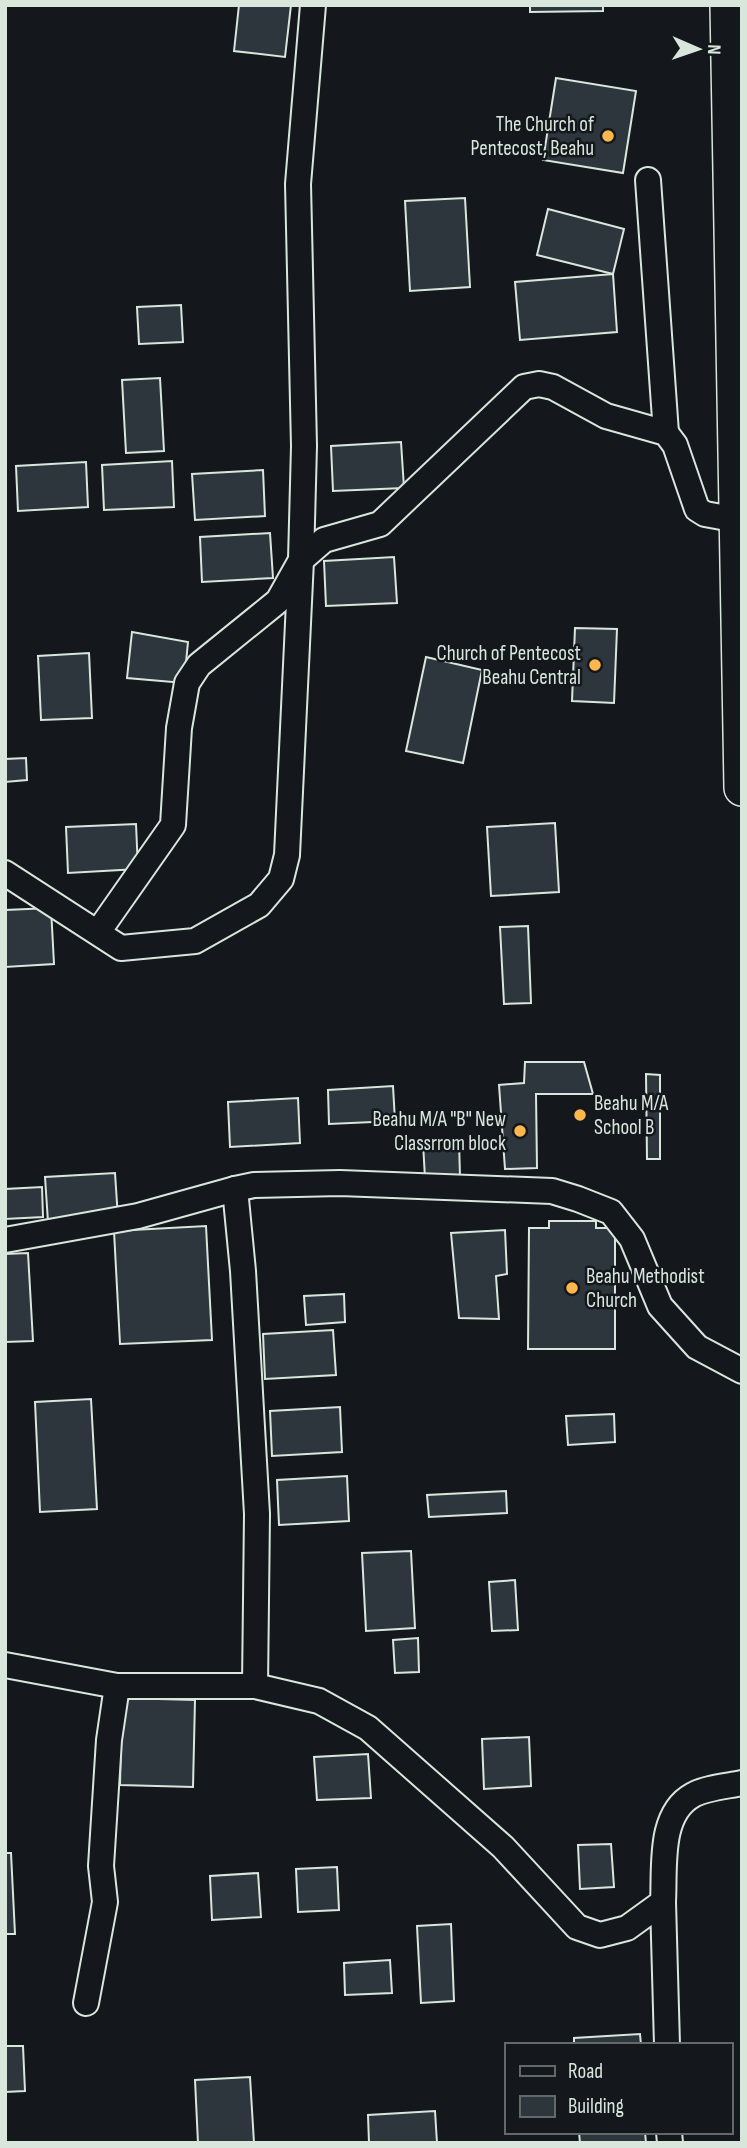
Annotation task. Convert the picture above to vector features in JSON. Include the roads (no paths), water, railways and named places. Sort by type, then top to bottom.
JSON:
[{"type":"highway","points":[[728,5],[740,520],[742,788]]},
{"type":"street","points":[[5,873],[121,948],[195,941],[259,905],[281,879],[286,855],[304,446],[298,184],[313,5]]},
{"type":"street","points":[[648,180],[666,433]]},
{"type":"street","points":[[98,932],[173,825],[179,728],[187,683],[199,665],[278,601],[301,560],[324,540],[380,524],[524,387],[539,384],[553,387],[606,415],[666,433],[676,445],[697,509],[705,514],[740,520]]},
{"type":"street","points":[[5,1240],[138,1216],[254,1185],[340,1183],[552,1192],[611,1212],[632,1239],[660,1306],[697,1347],[742,1371]]},
{"type":"street","points":[[234,1189],[243,1271],[257,1514],[255,1686]]},
{"type":"street","points":[[5,1665],[117,1686],[255,1686],[319,1701],[368,1728],[503,1847],[577,1927],[600,1935],[627,1927],[663,1902]]},
{"type":"street","points":[[86,2003],[105,1902],[101,1866],[109,1740],[117,1686]]},
{"type":"street","points":[[667,2043],[663,1902],[667,1833],[676,1808],[694,1794],[742,1783]]},
{"type":"place","name":"The Church of Pentecost, Beahu","points":[[608,136]]},
{"type":"place","name":"Church of Pentecost Beahu Central","points":[[595,665]]},
{"type":"place","name":"Beahu M/A School B","points":[[580,1115]]},
{"type":"place","name":"Beahu M/A \"B\" New Classrrom block","points":[[520,1131]]},
{"type":"place","name":"Beahu Methodist Church","points":[[572,1288]]}]
